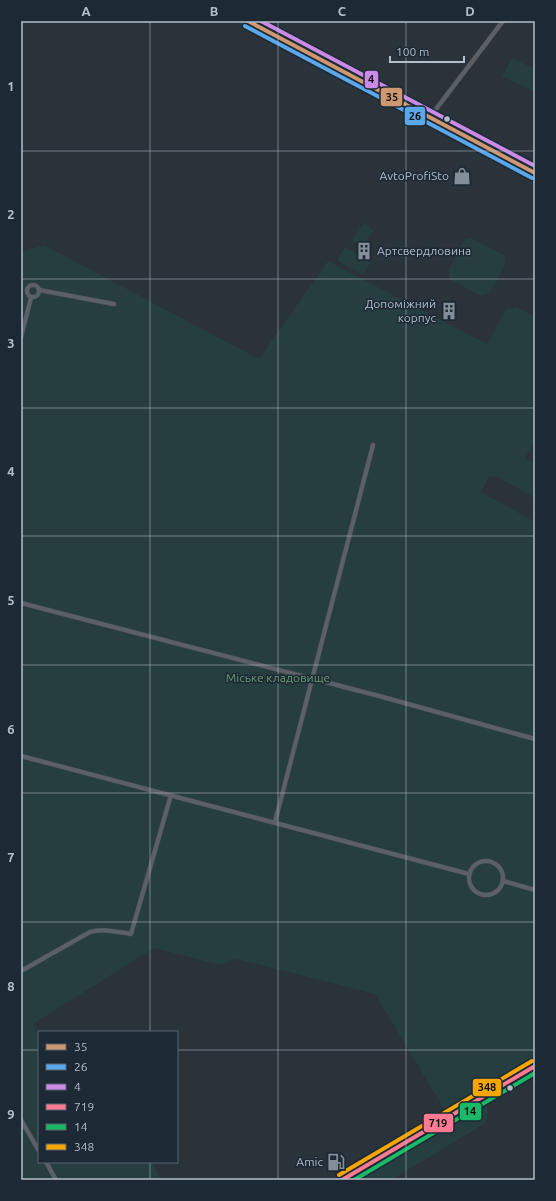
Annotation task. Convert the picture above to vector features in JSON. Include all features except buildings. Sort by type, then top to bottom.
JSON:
[{"type":"main road","points":[[248,21],[535,173]]},
{"type":"main road","points":[[342,1180],[535,1066]]},
{"type":"street","points":[[430,117],[503,21]]},
{"type":"street","points":[[31,298],[27,293],[28,287],[34,285],[37,286],[39,290],[114,304]]},
{"type":"street","points":[[31,298],[37,296],[39,290]]},
{"type":"street","points":[[21,337],[31,298]]},
{"type":"street","points":[[275,822],[373,445]]},
{"type":"street","points":[[21,603],[535,739]]},
{"type":"street","points":[[21,756],[469,874]]},
{"type":"street","points":[[21,971],[90,932],[108,930],[131,934],[171,795]]},
{"type":"street","points":[[480,861],[491,861],[500,867],[502,871],[502,886],[494,893],[484,895],[478,893],[470,885],[469,874],[475,864],[480,861]]},
{"type":"street","points":[[503,881],[535,890]]},
{"type":"street","points":[[21,1120],[38,1148]]},
{"type":"street","points":[[47,1163],[56,1180]]},
{"type":"green space","points":[[512,58],[535,69],[535,92],[502,76]]},
{"type":"green space","points":[[364,223],[374,230],[362,247],[352,240]]},
{"type":"green space","points":[[471,238],[504,255],[507,261],[490,293],[481,296],[449,279],[449,269],[465,239]]},
{"type":"green space","name":"Міське кладовище","points":[[44,245],[259,359],[328,261],[487,344],[506,309],[517,307],[535,317],[535,441],[525,458],[535,464],[535,498],[496,476],[489,477],[481,492],[535,522],[535,1056],[444,1109],[375,994],[237,959],[220,965],[154,948],[33,1024],[38,1032],[38,1163],[152,1163],[161,1180],[21,1180],[21,252]]},
{"type":"green space","points":[[345,247],[371,262],[363,275],[337,260]]},
{"type":"green space","points":[[482,1103],[487,1106],[488,1111],[484,1124],[391,1180],[353,1180]]},
{"type":"transit line","name":"35","points":[[248,21],[535,173]]},
{"type":"transit line","name":"4","points":[[261,21],[535,166]]},
{"type":"transit line","name":"26","points":[[245,26],[532,178]]},
{"type":"transit line","name":"348","points":[[339,1175],[532,1061]]},
{"type":"transit line","name":"719","points":[[342,1180],[535,1066]]},
{"type":"transit line","name":"14","points":[[354,1180],[535,1073]]},
{"type":"place","name":"AvtoProfiSto","points":[[462,176]]},
{"type":"place","name":"Артсвердловина","points":[[364,251]]},
{"type":"place","name":"Допоміжний корпус","points":[[449,311]]},
{"type":"place","name":"Amic","points":[[336,1162]]}]
